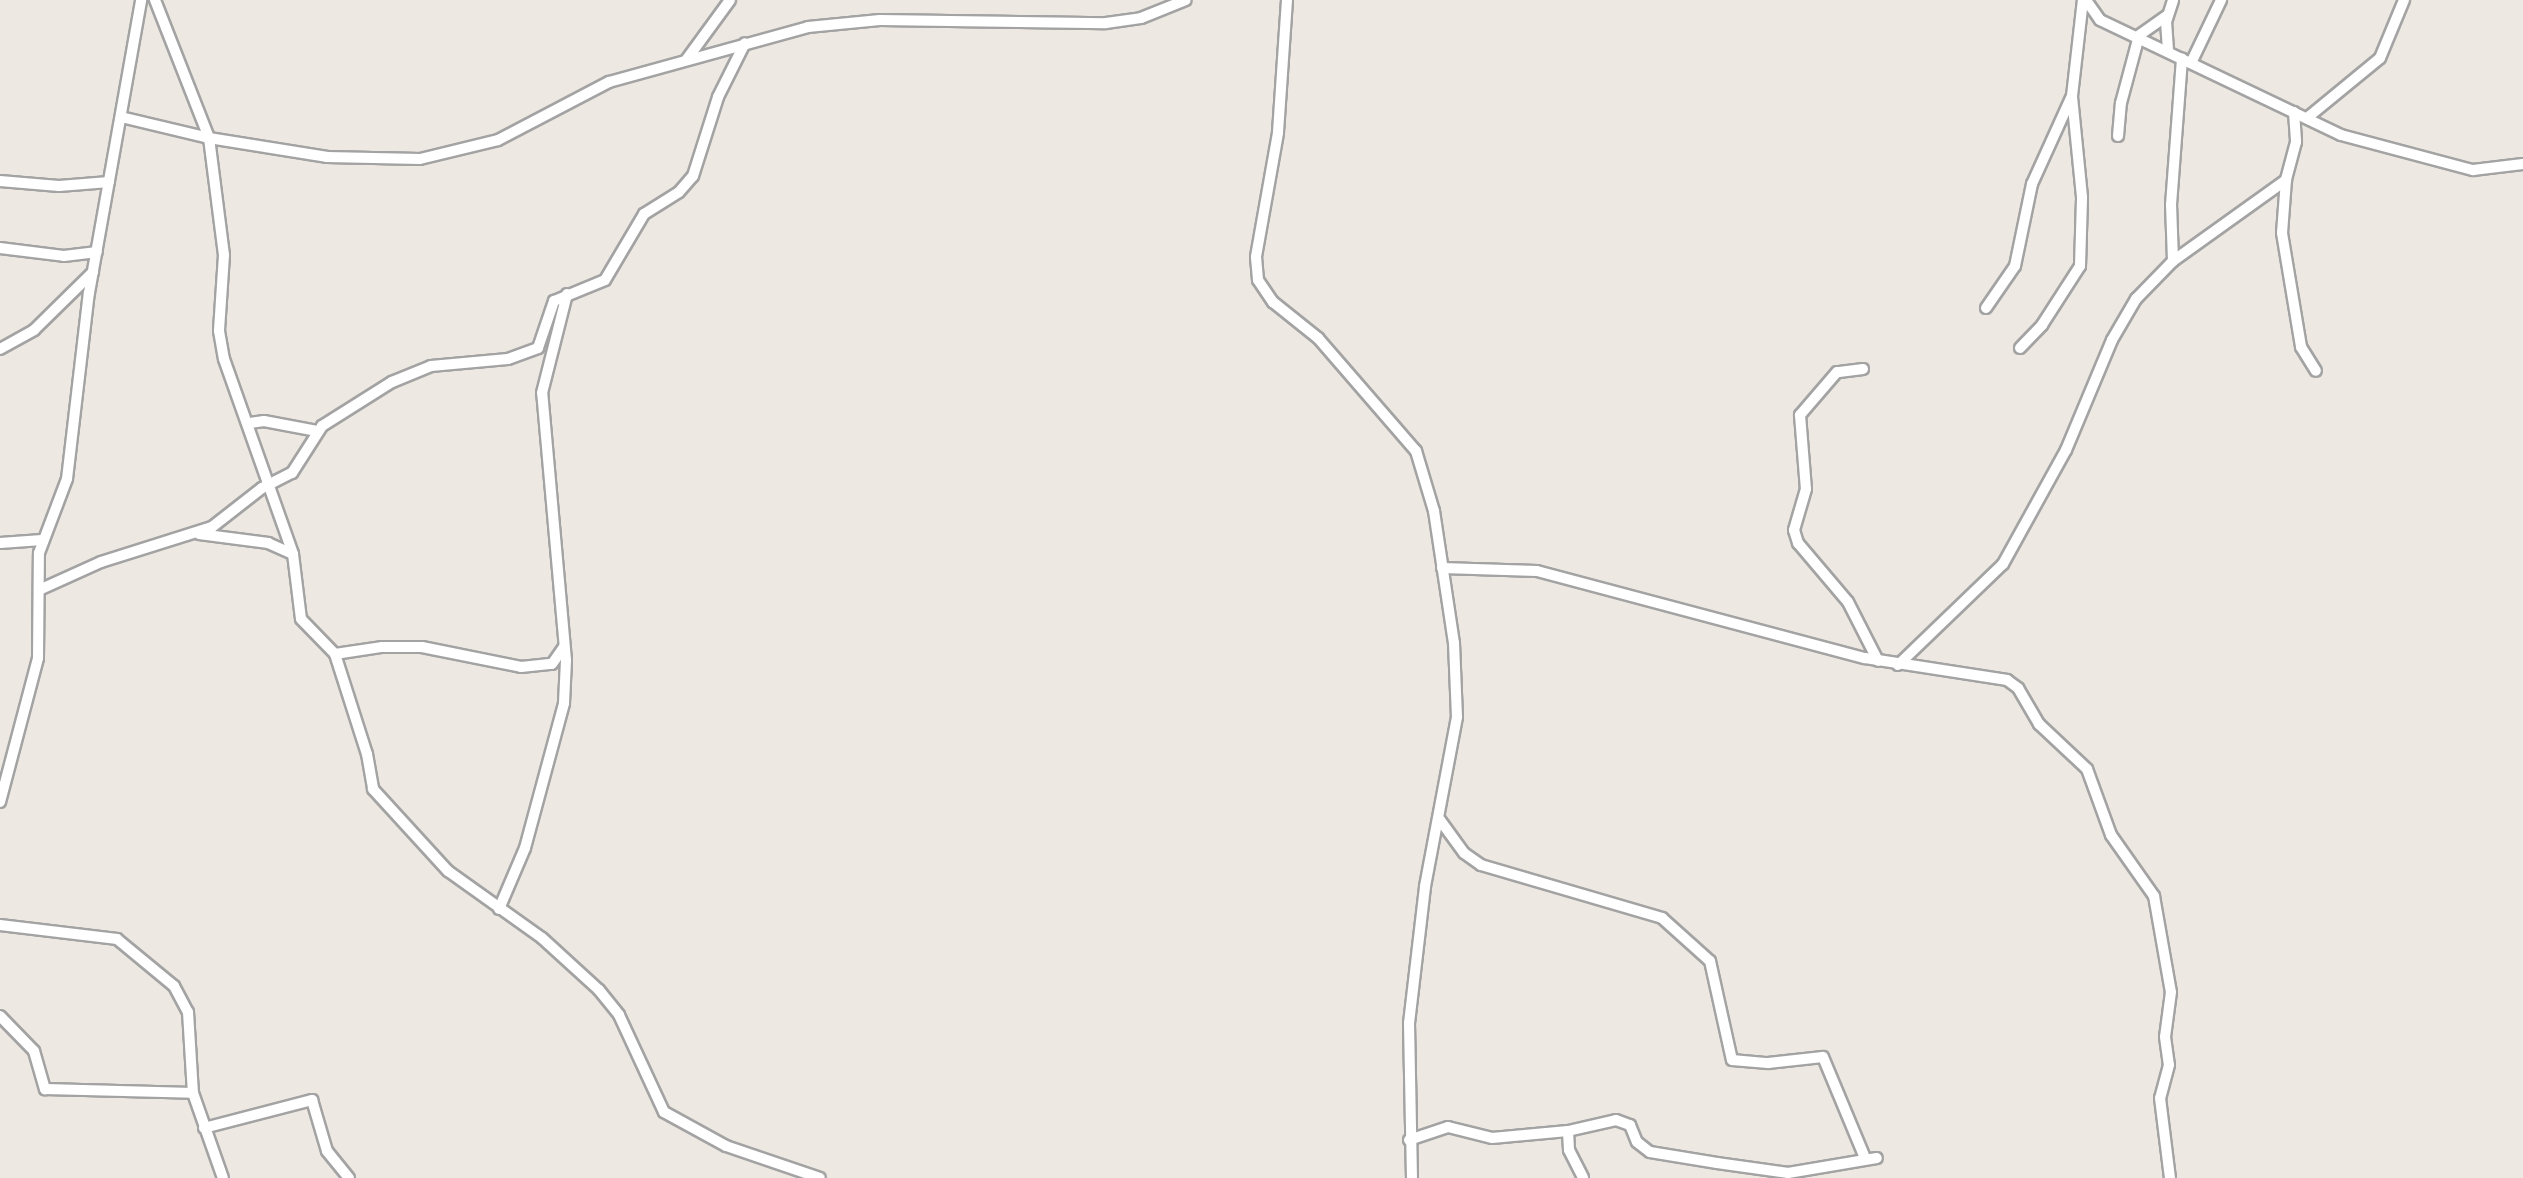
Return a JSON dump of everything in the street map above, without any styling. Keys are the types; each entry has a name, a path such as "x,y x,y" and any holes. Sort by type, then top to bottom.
{"street":[{"path":"0,802 10,774 38,658 42,540 67,479 93,272 141,0"},
{"path":"155,0 209,138 223,256 220,344 250,423 293,554 304,625 335,654 376,795 448,871 551,946 615,1008 664,1112 726,1146 820,1178"},
{"path":"687,60 730,0"},
{"path":"121,117 209,138 358,161 444,156 523,129 600,85 745,43 846,22 1106,23 1141,19 1186,0"},
{"path":"1287,0 1278,133 1256,257 1258,280 1273,302 1318,338 1416,451 1434,511 1454,643 1457,717 1440,820 1425,887 1411,994 1409,1140 1412,1178"},
{"path":"2084,0 2100,20 2168,50 2246,93 2359,142 2441,164 2493,171 2523,164"},
{"path":"2020,348 2042,325 2080,266 2082,197 2072,96 2084,0"},
{"path":"2168,50 2167,16 2173,0"},
{"path":"2173,261 2171,205 2187,60 2221,0"},
{"path":"2316,371 2301,347 2291,289 2282,224 2286,180 2296,142 2308,119 2380,58 2404,0"},
{"path":"2118,136 2121,103 2139,36 2167,16"},
{"path":"40,590 101,562 199,534 270,484 292,472 317,431 369,396 421,370 530,352 543,340 554,301 605,280 644,214 679,192 693,176 718,97 745,43"},
{"path":"1986,308 2015,267 2032,184 2072,96"},
{"path":"2294,112 2296,142"},
{"path":"1898,665 2003,564 2066,450 2128,310 2173,261 2286,180"},
{"path":"0,181 59,186 109,182"},
{"path":"0,248 64,256 97,252"},
{"path":"0,349 34,330 93,272"},
{"path":"499,909 525,848 560,728 564,647 542,393 567,294"},
{"path":"1863,369 1837,372 1800,415 1806,489 1794,530 1798,543 1848,602 1878,661"},
{"path":"250,423 264,421 317,431"},
{"path":"199,534 268,543 293,554"},
{"path":"0,543 42,540"},
{"path":"1442,568 1537,571 1878,661 2007,680 2018,688 2039,724 2087,769 2111,835 2152,891 2171,992 2165,1037 2169,1065 2160,1098 2170,1178"},
{"path":"335,654 382,647 422,647 522,667 552,664 564,647"},
{"path":"1409,1140 1455,1126 1492,1138 1568,1130 1616,1120 1630,1125 1637,1142 1650,1152 1788,1172 1871,1158 1823,1057 1768,1063 1732,1060 1710,961 1662,918 1577,897 1481,865 1464,853 1440,820"},
{"path":"0,925 117,939 167,980 188,1012 193,1093 223,1178"},
{"path":"0,1016 34,1051 45,1089 193,1093"},
{"path":"204,1128 312,1100 327,1151 349,1178"},
{"path":"1568,1130 1569,1150 1583,1178"}]}
